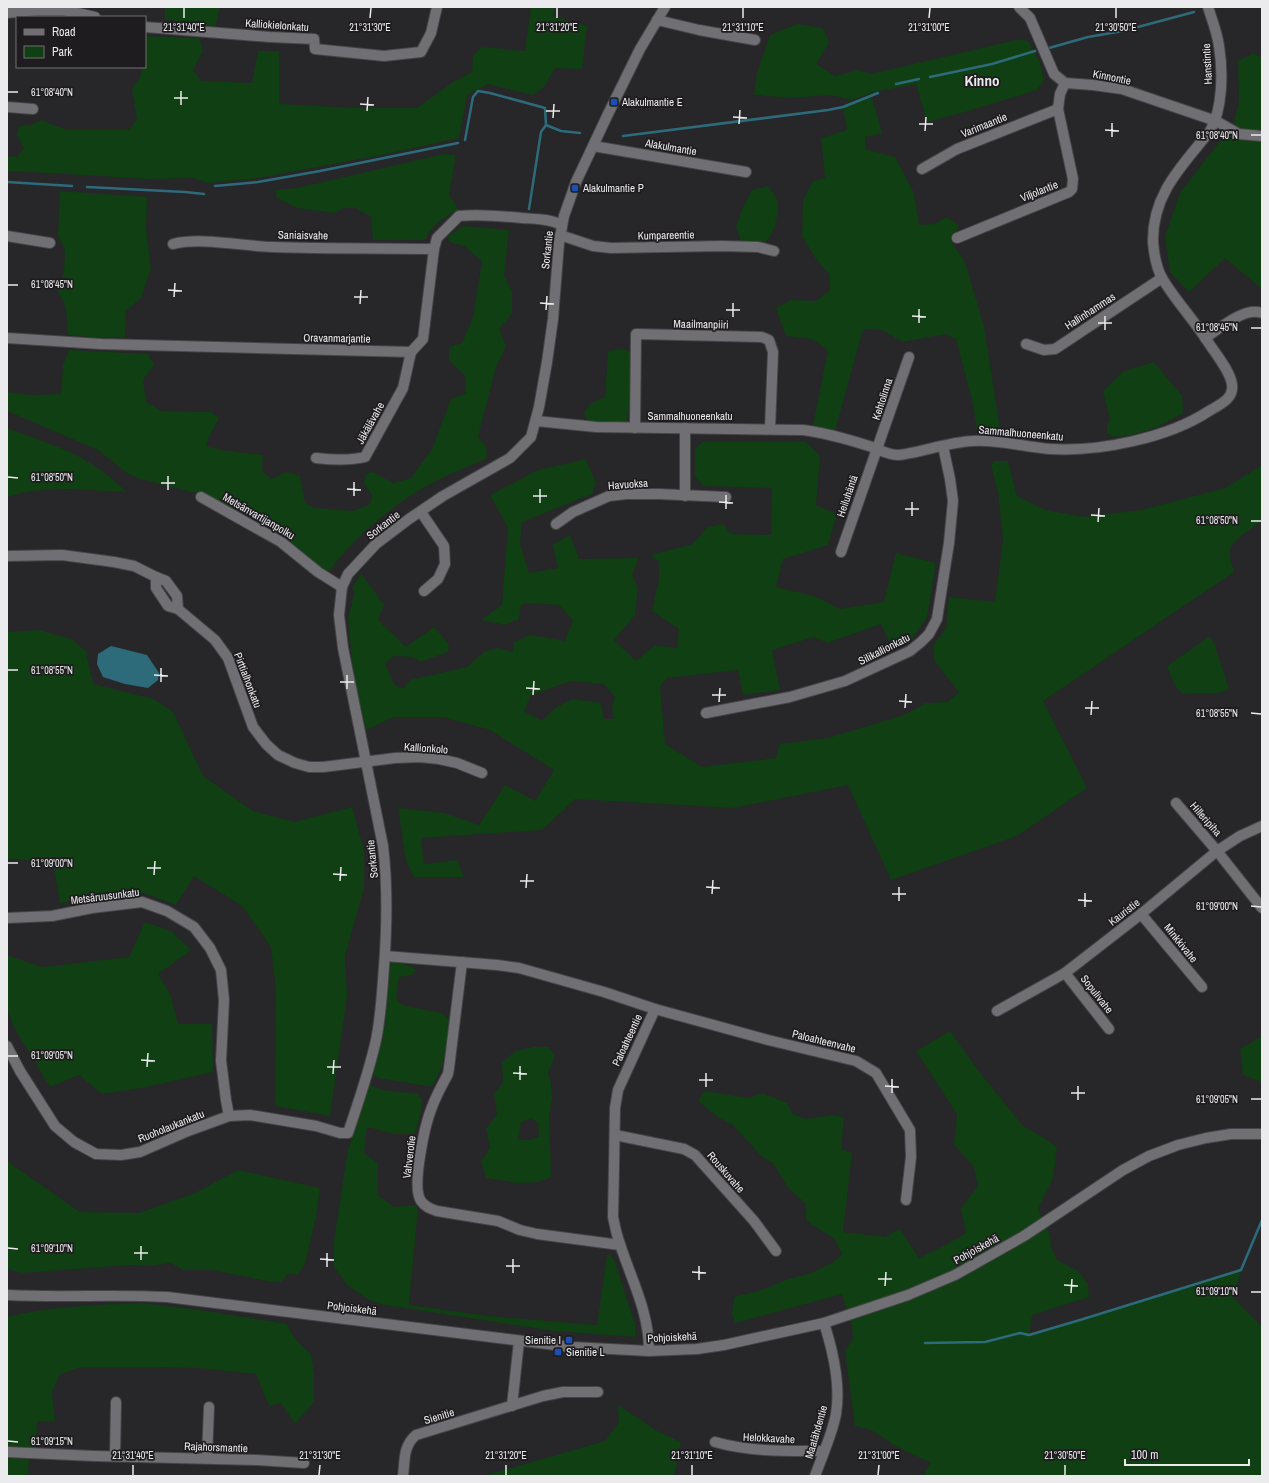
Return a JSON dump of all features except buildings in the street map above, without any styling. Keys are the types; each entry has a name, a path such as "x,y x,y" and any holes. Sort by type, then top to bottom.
{"street":[{"name":"Kalliokielonkatu","path":"146,27 314,39 315,49 384,56 421,52 431,33 438,7"},
{"name":"Sorkantie","path":"348,1133 365,1082 376,1041 382,996 387,924 386,873 383,846 378,815 349,683 340,628 339,602 342,587 348,574 376,544 443,496 510,458 531,437 536,421 548,362 561,230 564,216 576,182 593,146 636,58 665,7"},
{"path":"1020,7 1030,18 1054,74 1065,83"},
{"name":"Hanstintie","path":"1208,7 1216,31 1221,58 1219,101 1216,122"},
{"path":"7,13 36,10 64,10 91,16"},
{"path":"657,20 699,30 755,40"},
{"name":"Viljolantie","path":"957,238 1069,192 1072,189 1073,179 1058,109 1060,94 1065,83"},
{"name":"Kinnontie","path":"1065,83 1122,89 1216,122 1239,134 1262,136"},
{"path":"7,107 33,109"},
{"name":"Varimaantie","path":"922,169 957,149 1058,109"},
{"name":"Sammalhuoneenkatu","path":"536,421 596,427 770,429 823,432 897,455 960,442 982,440 1050,449 1091,448 1133,441 1182,425 1204,414 1228,399 1232,391 1232,384 1229,375 1205,338 1162,278 1156,262 1154,249 1154,222 1160,201 1167,186 1216,122"},
{"name":"Alakulmantie","path":"593,146 746,172"},
{"path":"411,352 423,339 434,249 437,238 459,216 483,214 554,221 561,230"},
{"name":"Kumpareentie","path":"561,230 593,246 611,248 722,246 758,247 774,251"},
{"path":"7,236 50,243"},
{"name":"Saniaisvahe","path":"172,244 195,241 272,247 434,249"},
{"name":"Hallinhammas","path":"1026,344 1044,350 1055,349 1162,278"},
{"path":"1205,338 1243,314 1253,311 1262,312"},
{"name":"Maailmanpiiri","path":"635,428 636,334 762,337 769,340 773,352 770,429"},
{"name":"Oravanmarjantie","path":"7,338 109,345 411,352"},
{"name":"Jäkälävahe","path":"316,458 351,460 365,457 403,388 411,352"},
{"name":"Kehtolinna","path":"878,449 909,357"},
{"path":"685,496 686,428"},
{"name":"Silikallionkatu","path":"706,713 790,697 845,681 910,651 929,634 937,619 949,543 953,501 943,446"},
{"name":"Heiluhäntä","path":"841,552 874,454 878,449"},
{"name":"Havuoksa","path":"556,524 572,512 609,496 626,494 726,497"},
{"name":"Metsänvartijanpolku","path":"201,497 281,542 318,572 342,587"},
{"path":"421,512 444,546 444,564 438,579 424,591"},
{"name":"Pirttialhonkatu","path":"7,556 62,555 114,562 134,566 156,577 156,588 168,606 178,608 215,640 228,658 253,727 266,744 278,755 308,767 336,766 366,761"},
{"name":"Kallionkolo","path":"366,761 420,757 439,759 457,763 482,774"},
{"name":"Hilleripiha","path":"1176,803 1217,851 1262,908"},
{"name":"Kauristie","path":"997,1011 1065,973 1142,914 1217,851 1240,836 1262,826"},
{"name":"Metsäruusunkatu","path":"7,918 52,916 92,908 142,902 167,911 194,928 210,948 221,970 224,1000 221,1061 229,1116"},
{"name":"Minkkivahe","path":"1142,914 1202,987"},
{"name":"Paloahteentie","path":"385,956 519,968 604,992 655,1009 618,1090 615,1108 613,1217 620,1245 644,1310 649,1333 649,1351"},
{"name":"Vahverotie","path":"462,962 448,1074 432,1106 424,1132 417,1182 418,1194 421,1202 427,1207 437,1211 498,1220 520,1230 537,1234 620,1245"},
{"name":"Sopulivahe","path":"1065,973 1109,1029"},
{"name":"Paloahteenvahe","path":"655,1009 768,1040 856,1061 876,1073 910,1130 911,1157 906,1200"},
{"name":"Ruoholaukankatu","path":"7,1046 20,1072 55,1126 74,1142 96,1154 121,1155 140,1152 188,1131 229,1116 250,1115 316,1126 340,1133 348,1133"},
{"name":"Pohjoiskehä","path":"7,1295 39,1297 129,1295 167,1297 572,1347 649,1351 724,1345 824,1323 908,1294 954,1275 1024,1236 1123,1170 1149,1156 1178,1144 1231,1134 1262,1134"},
{"name":"Rouskuvahe","path":"615,1135 684,1149 695,1155 754,1221 776,1251"},
{"name":"Pohjoiskehä","path":"7,1302 39,1297"},
{"name":"Maatähdentie","path":"815,1476 836,1414 837,1398 835,1362 824,1323"},
{"path":"512,1406 519,1341"},
{"name":"Sienitie","path":"403,1476 406,1447 409,1441 416,1435 563,1392 598,1392"},
{"path":"116,1402 116,1456"},
{"path":"207,1458 209,1407"},
{"name":"Helokkavahe","path":"715,1442 733,1448 823,1451"},
{"name":"Rajahorsmantie","path":"7,1452 207,1458 304,1464"}],"green space":[{"path":"165,7 220,7 215,27 165,19"},
{"path":"531,7 555,7 553,16 587,26 582,69 555,68 544,87 533,95 488,84 467,95 459,138 381,155 258,178 208,183 193,178 148,179 7,171 7,156 17,157 24,148 17,136 19,126 31,125 41,120 67,130 129,130 137,119 132,89 141,75 141,68 146,68 146,36 199,38 203,51 193,70 201,81 252,83 258,51 279,51 279,104 356,108 417,108 453,82 472,72 473,55 482,47 525,51"},
{"path":"797,24 823,28 829,43 816,64 835,76 858,70 871,74 1020,39 1028,41 1040,63 1044,80 1037,90 927,122 916,84 874,92 852,100 830,95 791,98 754,95 757,73 770,35"},
{"path":"1254,53 1262,58 1262,289 1225,258 1189,292 1170,272 1165,236 1180,193 1217,145 1232,130 1239,102 1238,61"},
{"path":"871,95 882,133 865,137 865,149 895,157 914,193 919,225 934,224 947,217 959,225 952,243 965,262 984,326 1001,436 979,434 977,430 973,404 956,339 945,334 903,342 882,330 863,329 835,431 813,425 828,350 812,339 786,336 776,308 791,300 816,301 830,290 830,275 816,259 802,236 803,200 813,181 825,178 821,138 847,130 843,107"},
{"path":"444,154 456,155 449,195 459,210 435,225 425,240 373,240 371,217 356,208 344,208 334,213 297,208 277,198 275,190 297,188"},
{"path":"768,186 776,197 778,203 774,229 765,242 753,244 741,242 736,227 742,209 752,190"},
{"path":"60,191 147,197 146,230 151,268 141,298 126,311 125,337 101,338 68,335 66,308 57,289 64,272 65,251 58,235"},
{"path":"463,226 509,230 504,276 512,291 512,314 499,329 506,346 496,367 478,437 486,446 487,458 431,484 397,505 359,537 347,549 328,573 277,533 250,515 200,494 137,478 127,473 98,450 7,411 7,392 31,395 61,394 63,365 69,350 148,354 154,365 143,380 146,402 162,411 211,412 219,418 206,446 221,450 263,455 262,471 271,479 287,472 300,476 305,503 314,508 353,511 370,504 372,495 364,484 366,474 373,472 393,483 411,478 432,449 451,399 466,393 465,376 449,361 449,347 462,343 473,317 482,261 464,246 449,242 448,236"},
{"path":"620,349 630,351 632,383 627,421 621,425 587,421 584,413 590,404 605,397 608,351"},
{"path":"1154,362 1182,396 1183,413 1158,427 1131,435 1113,437 1107,433 1107,425 1110,420 1103,391 1124,371"},
{"path":"7,428 80,457 105,473 127,492 67,489 30,491 7,497"},
{"path":"703,442 806,442 820,456 816,505 837,514 828,545 783,559 776,587 814,596 840,609 884,602 896,553 936,563 927,617 913,638 892,647 881,624 827,643 814,637 772,650 780,690 743,695 738,670 667,678 660,686 665,744 702,767 776,758 780,744 828,738 904,715 926,703 948,702 959,692 934,660 933,645 946,628 949,597 995,602 1003,540 998,492 991,465 994,461 1008,461 1017,496 1045,510 1085,517 1141,510 1225,488 1262,465 1262,521 1238,538 1231,547 1230,556 1234,572 1043,701 1087,788 1017,836 891,880 848,785 733,808 575,799 542,830 421,838 424,864 457,860 464,877 414,877 406,861 398,808 445,813 479,825 505,785 535,801 554,770 490,730 443,717 394,717 366,730 353,672 348,618 355,591 352,588 361,573 384,605 378,620 406,647 434,627 449,644 448,652 421,662 413,657 394,656 385,663 394,684 403,689 410,680 467,667 484,652 497,648 513,652 514,642 530,635 565,641 573,620 559,605 530,603 521,605 519,619 506,625 481,620 502,605 508,528 490,495 538,470 586,459 596,483 592,494 522,522 520,544 529,573 558,568 553,544 570,535 579,559 639,558 632,575 638,588 635,615 614,640 636,661 655,645 677,648 679,629 652,611 659,579 659,562 650,555 693,544 707,527 724,524 730,534 771,535 772,488 704,486 695,477 695,448","holes":["571,681 604,684 615,697 612,705 614,719 604,719 601,703 572,699 555,708 542,721 524,711 531,695"]},
{"path":"39,630 71,639 86,651 93,684 154,699 173,712 203,776 253,811 294,822 352,807 364,850 364,888 345,956 347,996 330,1116 275,1106 276,989 271,947 242,906 194,876 176,905 144,893 60,903 53,861 7,859 7,632"},
{"path":"1210,636 1214,643 1229,689 1218,693 1182,694 1174,684 1167,666"},
{"path":"145,922 171,931 191,950 158,974 171,996 178,1024 212,1024 213,1072 142,1088 102,1094 79,1075 50,1087 13,1026 7,1007 7,955 42,967 129,957"},
{"path":"393,962 411,966 416,970 412,975 399,977 396,998 402,1005 441,1013 449,1019 443,1062 437,1078 432,1086 378,1078 373,1074 385,1025 387,981 390,965"},
{"path":"950,1031 980,1073 1023,1126 1046,1139 1057,1148 1053,1178 1038,1209 1049,1233 1051,1247 1057,1260 1078,1271 1088,1284 1089,1297 1032,1315 1029,1335 1241,1270 1232,1296 1262,1327 1262,1476 923,1476 931,1463 897,1447 871,1430 855,1426 845,1351 853,1338 852,1326 842,1294 735,1323 732,1315 734,1297 762,1290 785,1280 811,1273 832,1263 842,1254 834,1238 807,1222 805,1203 789,1189 773,1163 762,1157 733,1125 719,1118 698,1101 705,1091 748,1098 763,1093 787,1103 793,1114 805,1119 834,1115 844,1117 841,1149 852,1153 843,1232 885,1237 900,1229 919,1258 966,1233 961,1208 978,1186 974,1167 954,1145 957,1114 916,1051"},
{"path":"1262,1036 1262,1082 1243,1075 1240,1049"},
{"path":"533,1047 549,1047 555,1056 548,1073 551,1083 552,1098 549,1115 551,1177 540,1182 518,1183 486,1178 481,1161 490,1148 486,1128 497,1115 494,1094 503,1082 502,1063 515,1051","holes":["531,1118 538,1123 539,1137 528,1140 518,1140 521,1122"]},
{"path":"370,1085 382,1090 418,1094 422,1099 421,1111 415,1134 394,1134 367,1127 364,1153 378,1163 378,1195 394,1207 415,1205 418,1208 409,1305 490,1316 597,1325 607,1255 611,1255 614,1259 635,1324 635,1337 554,1331 379,1304 368,1299 347,1285 334,1267 334,1240 348,1150"},
{"path":"7,1159 11,1164 80,1212 139,1213 195,1193 238,1170 320,1188 316,1217 305,1264 298,1274 288,1274 281,1282 272,1282 212,1270 183,1270 171,1263 147,1266 129,1265 22,1273 7,1269"},
{"path":"142,1303 200,1310 287,1324 297,1340 311,1354 314,1372 314,1402 295,1424 281,1403 269,1406 256,1374 197,1368 82,1367 60,1374 52,1392 55,1422 37,1421 36,1447 7,1447 7,1317 57,1308"},
{"path":"618,1405 659,1432 681,1442 674,1476 483,1476 605,1441 619,1422"},
{"path":"7,1456 29,1457 28,1476 7,1476"}],"water":[{"path":"111,646 147,655 159,673 158,680 148,688 125,684 103,677 97,664 98,654"}],"waterway":[{"path":"1049,48 1088,37 1123,31 1194,12"},
{"path":"930,77 992,64 1035,51"},
{"path":"896,84 919,79"},
{"path":"465,140 473,97 478,91 545,108 546,125 561,131 580,133"},
{"path":"623,136 828,110 843,107 878,93"},
{"path":"529,209 541,132 546,125"},
{"path":"215,186 258,182 458,143"},
{"path":"7,182 72,186"},
{"path":"87,187 204,194"},
{"path":"925,1343 985,1342 1020,1333 1029,1335 1241,1270 1262,1220"}],"place":[{"name":"Alakulmantie E","path":"614,102"},
{"name":"Alakulmantie P","path":"575,188"},
{"name":"Sienitie I","path":"569,1340"},
{"name":"Sienitie L","path":"558,1352"}],"district":[{"name":"Kinno","path":"982,81"}]}
